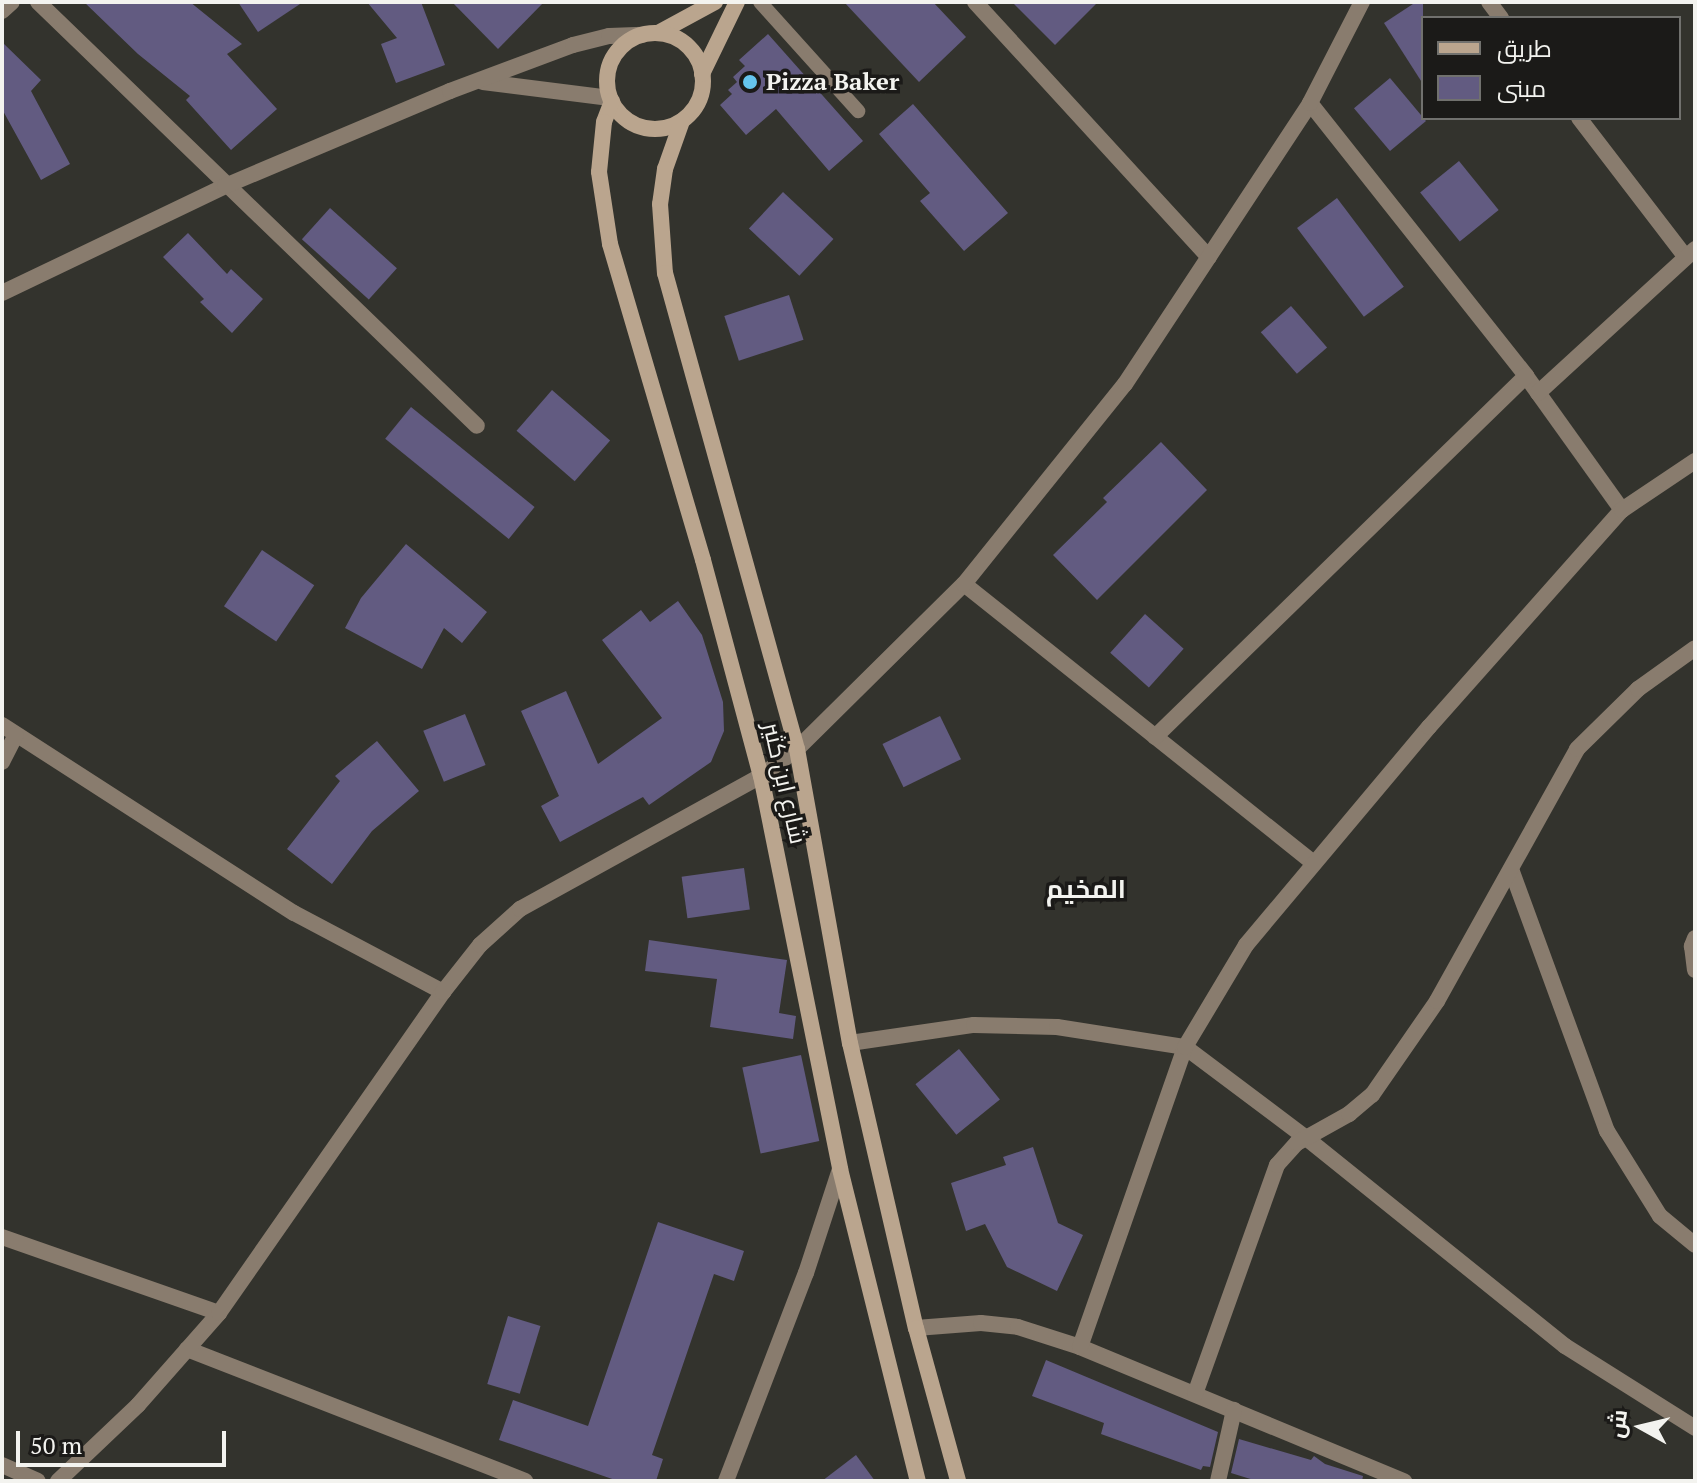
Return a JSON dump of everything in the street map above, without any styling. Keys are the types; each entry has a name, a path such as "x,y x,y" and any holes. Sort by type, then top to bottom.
{"street":[{"path":"2,11 12,2"},
{"path":"38,2 225,186 477,426"},
{"path":"2,293 225,186 477,81 573,45 609,36 651,34 687,46 697,58 702,74 702,92 695,108 682,121 666,128 648,129 631,123 611,99 609,66 629,41 651,34 715,2"},
{"path":"702,74 737,2"},
{"path":"975,2 1209,257"},
{"path":"58,1481 138,1405 219,1313 443,992 480,945 520,909 761,776 797,749 964,584 1125,384 1310,103 1362,2"},
{"path":"477,81 611,99"},
{"name":"شارع ابن كثير","path":"611,99 600,146 599,172 610,244 703,560 761,776 840,1169 918,1481"},
{"path":"1310,103 1526,376 1622,510"},
{"path":"1538,393 1690,253 1581,120"},
{"name":"شارع ابن كثير","path":"682,121 665,169 660,204 665,273 797,749 850,1043 916,1328 958,1481"},
{"path":"1155,737 1526,376"},
{"path":"1080,1347 1185,1047 1246,945 1313,863 1622,510 1695,461"},
{"path":"964,584 1313,863"},
{"path":"1195,1394 1263,1196 1286,1152 1305,1137 1349,1114 1372,1095 1437,1001 1577,749 1638,689 1695,648"},
{"path":"2,762 9,730 294,913 443,992"},
{"path":"1511,869 1607,1131 1660,1216 1695,1245"},
{"path":"1695,938 1692,946 1695,970"},
{"path":"850,1043 974,1025 1057,1027 1185,1047 1305,1137 1565,1346 1695,1428"},
{"path":"726,1481 806,1273 840,1169"},
{"path":"2,1237 219,1313"},
{"path":"916,1328 1000,1324 1080,1347 1404,1481"},
{"path":"187,1349 525,1481"},
{"path":"1218,1481 1234,1410"},
{"path":"2,1465 38,1481"}],"lane":[{"path":"760,2 858,111"}],"building":[{"path":"84,2 190,2 242,44 227,54 277,109 231,150 186,100 190,96 138,54"},
{"path":"238,2 303,2 258,32"},
{"path":"367,2 421,2 445,65 396,83 381,44 397,38"},
{"path":"452,2 544,2 498,49"},
{"path":"844,2 933,2 966,37 919,82"},
{"path":"1012,2 1098,2 1055,45"},
{"path":"1416,2 1423,2 1421,81 1384,23"},
{"path":"768,34 863,141 829,171 776,109 746,135 720,105 732,94 728,90 737,82 733,77 745,66 739,60"},
{"path":"2,42 41,80 31,91 70,164 41,180 2,109"},
{"path":"1390,78 1421,115 1421,120 1426,121 1390,151 1354,108"},
{"path":"913,104 1008,213 964,251 920,201 930,193 879,134"},
{"path":"1459,161 1499,210 1460,241 1420,192"},
{"path":"783,192 833,239 799,276 749,229"},
{"path":"1337,198 1404,287 1364,317 1297,228"},
{"path":"330,208 397,268 369,299 302,239"},
{"path":"188,233 227,274 231,269 263,299 232,333 200,302 204,299 163,257"},
{"path":"789,295 804,340 739,361 724,316"},
{"path":"1291,306 1327,348 1297,374 1261,332"},
{"path":"552,390 610,441 575,481 517,431"},
{"path":"411,407 535,507 509,539 385,439"},
{"path":"1161,442 1207,490 1097,600 1053,555 1107,502 1103,498"},
{"path":"406,544 487,612 462,643 444,628 422,669 345,628 361,598"},
{"path":"262,550 314,585 276,642 224,606"},
{"path":"678,601 702,635 723,702 724,731 711,762 649,805 643,797 560,842 541,806 559,796 521,711 566,691 598,764 662,718 602,640 641,610 650,622"},
{"path":"1145,614 1184,649 1149,687 1110,653"},
{"path":"465,714 486,765 444,782 423,731"},
{"path":"940,716 961,759 904,787 882,744"},
{"path":"377,741 419,791 372,831 332,884 287,849 340,781 335,776"},
{"path":"744,868 750,910 687,918 682,877"},
{"path":"649,940 787,960 779,1013 796,1016 793,1039 710,1027 717,979 645,971"},
{"path":"959,1049 1000,1100 956,1135 915,1084"},
{"path":"801,1055 819,1141 761,1154 742,1067"},
{"path":"1033,1147 1058,1223 1083,1235 1057,1291 1007,1267 985,1224 966,1231 951,1183 1006,1165 1003,1157"},
{"path":"658,1222 744,1251 734,1281 714,1274 652,1455 663,1459 656,1481 618,1481 499,1440 513,1400 588,1426"},
{"path":"508,1316 541,1326 520,1394 487,1384"},
{"path":"1046,1360 1218,1432 1210,1467 1203,1466 1201,1470 1101,1434 1104,1423 1032,1396"},
{"path":"1239,1439 1311,1460 1314,1456 1325,1464 1363,1476 1362,1481 1257,1481 1231,1473"},
{"path":"856,1455 875,1481 822,1481"}],"place":[{"name":"Pizza Baker","path":"750,82"}],"district":[{"name":"المخيم","path":"1086,889"}]}
